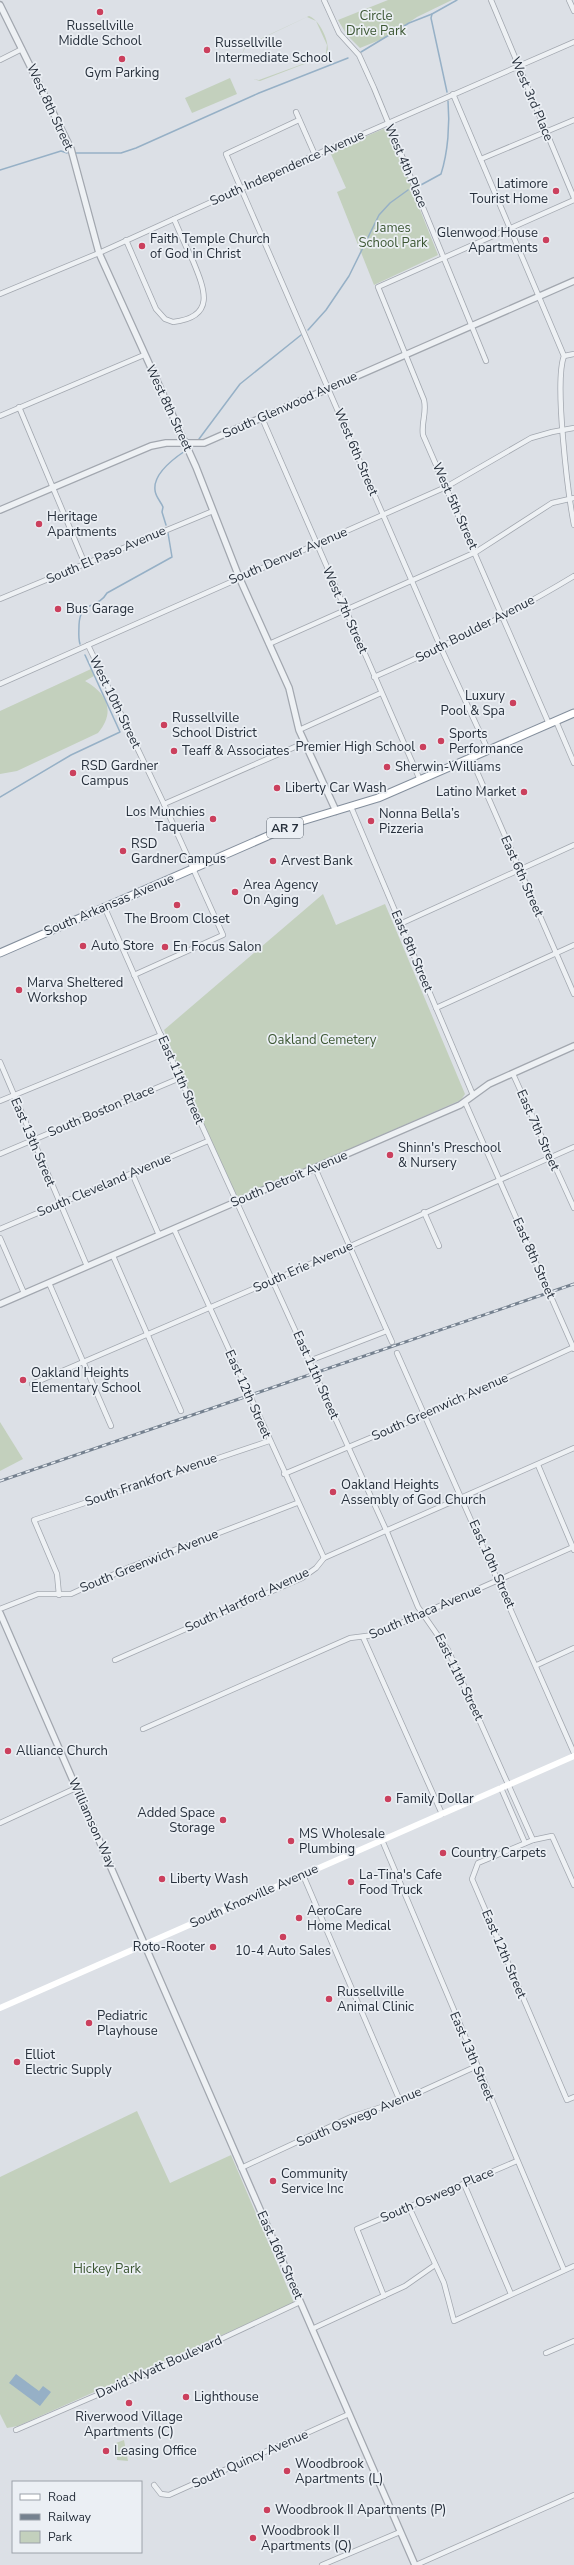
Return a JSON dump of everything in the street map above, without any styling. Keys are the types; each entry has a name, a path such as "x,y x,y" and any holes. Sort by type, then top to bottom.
{"highway":[{"name":"South Arkansas Avenue","path":"0,952 302,822 351,807 420,780 574,713"}],"main road":[{"name":"South Knoxville Avenue","path":"0,2008 509,1785 574,1754"}],"street":[{"name":"West 4th Place","path":"324,0 339,33 359,55 486,361"},
{"name":"West 3rd Place","path":"491,0 574,199"},
{"path":"569,0 574,11"},
{"name":"West 8th Street","path":"0,5 70,149 99,253 196,467 238,577 289,688 299,730 304,743 336,811"},
{"name":"South Independence Avenue","path":"0,294 99,253 315,155 574,42"},
{"path":"0,60 22,49"},
{"path":"453,94 564,356 561,363 561,392 574,525"},
{"path":"296,112 315,155"},
{"name":"West 6th Street","path":"299,120 226,154 441,648 488,750"},
{"path":"480,159 574,120"},
{"path":"444,258 574,199"},
{"path":"126,240 161,315 173,322 190,318 203,307 205,293 174,219"},
{"name":"West 5th Street","path":"444,258 378,287 427,410 422,427 423,435 503,615 553,722 574,762"},
{"name":"South Glenwood Avenue","path":"0,510 53,489 151,446 166,443 185,444 204,442 262,418 471,324 574,281"},
{"path":"564,356 574,354"},
{"path":"0,416 144,355"},
{"path":"19,407 85,564"},
{"name":"West 7th Street","path":"262,418 420,780"},
{"name":"South Denver Avenue","path":"0,684 238,577 383,516 446,487 531,438 574,428"},
{"path":"269,644 413,582 476,552 552,502 571,498"},
{"name":"South El Paso Avenue","path":"0,599 213,511"},
{"name":"South Boulder Avenue","path":"374,677 441,648 574,576"},
{"name":"West 10th Street","path":"88,645 193,868"},
{"path":"299,730 381,693"},
{"path":"164,804 304,743"},
{"name":"East 6th Street","path":"471,758 574,994"},
{"name":"East 8th Street","path":"351,807 472,1095"},
{"path":"400,924 574,845"},
{"path":"134,975 223,935 193,868"},
{"name":"East 11th Street","path":"104,906 208,1141 274,1280 309,1361 387,1532 422,1614 439,1634 448,1650 533,1840"},
{"path":"436,1008 574,945"},
{"path":"0,1101 161,1035"},
{"name":"South Detroit Avenue","path":"0,1304 465,1102 472,1095 489,1084 574,1046"},
{"name":"East 13th Street","path":"0,1062 13,1096 87,1266"},
{"name":"East 7th Street","path":"513,1074 574,1208"},
{"name":"South Boston Place","path":"0,1154 180,1078"},
{"name":"East 8th Street","path":"465,1102 574,1347"},
{"name":"South Cleveland Avenue","path":"0,1229 60,1205 208,1141"},
{"name":"South Erie Avenue","path":"32,1384 274,1280 574,1146"},
{"path":"315,1168 392,1342"},
{"path":"132,1173 159,1235"},
{"path":"424,1212 439,1246"},
{"name":"East 12th Street","path":"174,1229 297,1503 324,1558"},
{"path":"0,1238 24,1294"},
{"path":"113,1256 181,1411"},
{"path":"49,1283 111,1426"},
{"path":"309,1361 387,1331"},
{"name":"South Greenwich Avenue","path":"284,1474 425,1415 574,1347"},
{"name":"East 10th Street","path":"397,1353 537,1665 574,1754"},
{"name":"South Frankfort Avenue","path":"60,1596 57,1574 34,1520 269,1441"},
{"name":"South Hartford Avenue","path":"114,1660 302,1578 316,1568 324,1558 463,1499 574,1448"},
{"path":"538,1465 574,1549"},
{"name":"South Greenwich Avenue","path":"0,1609 38,1594 60,1596 71,1594 130,1567 297,1503"},
{"name":"South Ithaca Avenue","path":"143,1728 350,1638 374,1635 574,1549"},
{"name":"Williamson Way","path":"0,1613 146,1944"},
{"path":"363,1637 442,1814"},
{"path":"537,1665 574,1648"},
{"path":"0,1823 76,1788"},
{"path":"501,1788 525,1843"},
{"path":"533,1840 552,1836 574,1885"},
{"name":"East 13th Street","path":"382,1840 564,2270"},
{"name":"East 12th Street","path":"533,1840 478,1863 472,1879 567,2100 574,2097"},
{"path":"302,1875 400,2100"},
{"name":"East 16th Street","path":"146,1944 241,2168 400,2532 416,2565"},
{"name":"South Oswego Avenue","path":"241,2168 352,2117 400,2100 477,2066"},
{"name":"South Oswego Place","path":"384,2296 357,2229 517,2161"},
{"path":"464,2184 511,2294"},
{"path":"409,2207 444,2283 454,2321 574,2266"},
{"path":"312,2329 384,2296 435,2265"},
{"name":"David Wyatt Boulevard","path":"16,2430 146,2374 300,2302"},
{"path":"546,2353 574,2341"},
{"name":"South Quincy Avenue","path":"154,2485 161,2494 169,2496 349,2414"},
{"path":"416,2565 574,2495"},
{"path":"322,2565 400,2532"}],"green space":[{"name":"Circle Drive Park","path":"388,0 452,0 417,17 387,37 360,48 347,35 338,20"},
{"path":"309,16 316,21 307,17 246,46 242,54 245,46"},
{"path":"316,21 326,38 328,49 327,53 320,58 260,81 253,79 259,80 319,58 326,53 327,45"},
{"path":"230,78 237,94 192,113 185,98"},
{"name":"James School Park","path":"383,129 388,129 438,255 374,285 337,192 346,188 330,152"},
{"path":"91,669 94,676 85,681 99,691 104,697 108,710 104,725 98,733 17,771 0,774 0,711"},
{"name":"Oakland Cemetery","path":"323,894 336,925 385,904 465,1094 461,1100 238,1198 203,1129 164,1030"},
{"path":"0,1422 23,1459 0,1471"},
{"name":"Hickey Park","path":"137,2111 170,2183 231,2155 294,2303 18,2426 7,2428 0,2414 0,2177"},
{"path":"124,2440 128,2461 117,2460 116,2443"}],"water":[{"path":"16,2374 39,2391 43,2386 51,2392 40,2406 9,2383"}],"waterway":[{"path":"447,92 431,18 432,14 457,0"},
{"path":"361,52 409,23 432,14"},
{"path":"76,153 121,153 136,148 259,93 348,58"},
{"path":"419,186 441,174 448,138 448,101"},
{"path":"0,170 61,151 67,153"},
{"path":"308,330 326,310 349,276 379,215 390,203 408,190"},
{"path":"199,439 240,384 301,335"},
{"path":"166,525 162,512 163,507 155,492 155,484 160,473 175,458 185,451"},
{"path":"80,644 79,625 82,612 86,608 99,602 107,593 172,557 168,533"},
{"path":"0,797 71,755 120,732 85,655"}],"railway":[{"path":"0,1481 574,1284"}],"place":[{"name":"Russellville Middle School","path":"100,12"},
{"name":"Russellville Intermediate School","path":"207,50"},
{"name":"Gym Parking","path":"122,59"},
{"name":"Latimore Tourist Home","path":"556,191"},
{"name":"Glenwood House Apartments","path":"546,240"},
{"name":"Faith Temple Church of God in Christ","path":"142,246"},
{"name":"Heritage Apartments","path":"39,524"},
{"name":"Bus Garage","path":"58,609"},
{"name":"Luxury Pool & Spa","path":"513,703"},
{"name":"Russellville School District","path":"164,725"},
{"name":"Sports Performance","path":"441,741"},
{"name":"Premier High School","path":"423,747"},
{"name":"Teaff & Associates","path":"174,751"},
{"name":"Sherwin-Williams","path":"387,767"},
{"name":"RSD Gardner Campus","path":"73,773"},
{"name":"Liberty Car Wash","path":"277,788"},
{"name":"Latino Market","path":"524,792"},
{"name":"Los Munchies Taqueria","path":"213,819"},
{"name":"Nonna Bella’s Pizzeria","path":"371,821"},
{"name":"RSD GardnerCampus","path":"123,851"},
{"name":"Arvest Bank","path":"273,861"},
{"name":"Area Agency On Aging","path":"235,892"},
{"name":"The Broom Closet","path":"177,905"},
{"name":"Auto Store","path":"83,946"},
{"name":"En Focus Salon","path":"165,947"},
{"name":"Marva Sheltered Workshop","path":"19,990"},
{"name":"Shinn's Preschool & Nursery","path":"390,1155"},
{"name":"Oakland Heights Elementary School","path":"23,1380"},
{"name":"Oakland Heights Assembly of God Church","path":"333,1492"},
{"name":"Alliance Church","path":"8,1751"},
{"name":"Family Dollar","path":"388,1799"},
{"name":"Added Space Storage","path":"223,1820"},
{"name":"MS Wholesale Plumbing","path":"291,1841"},
{"name":"Country Carpets","path":"443,1853"},
{"name":"Liberty Wash","path":"162,1879"},
{"name":"La-Tina's Cafe Food Truck","path":"351,1882"},
{"name":"AeroCare Home Medical","path":"299,1918"},
{"name":"10-4 Auto Sales","path":"283,1937"},
{"name":"Roto-Rooter","path":"213,1947"},
{"name":"Russellville Animal Clinic","path":"329,1999"},
{"name":"Pediatric Playhouse","path":"89,2023"},
{"name":"Elliot Electric Supply","path":"17,2062"},
{"name":"Community Service Inc","path":"273,2181"},
{"name":"Lighthouse","path":"186,2397"},
{"name":"Riverwood Village Apartments (C)","path":"129,2403"},
{"name":"Leasing Office","path":"106,2451"},
{"name":"Woodbrook Apartments (L)","path":"287,2471"},
{"name":"Woodbrook II Apartments (P)","path":"267,2510"},
{"name":"Woodbrook II Apartments (Q)","path":"253,2538"}]}
